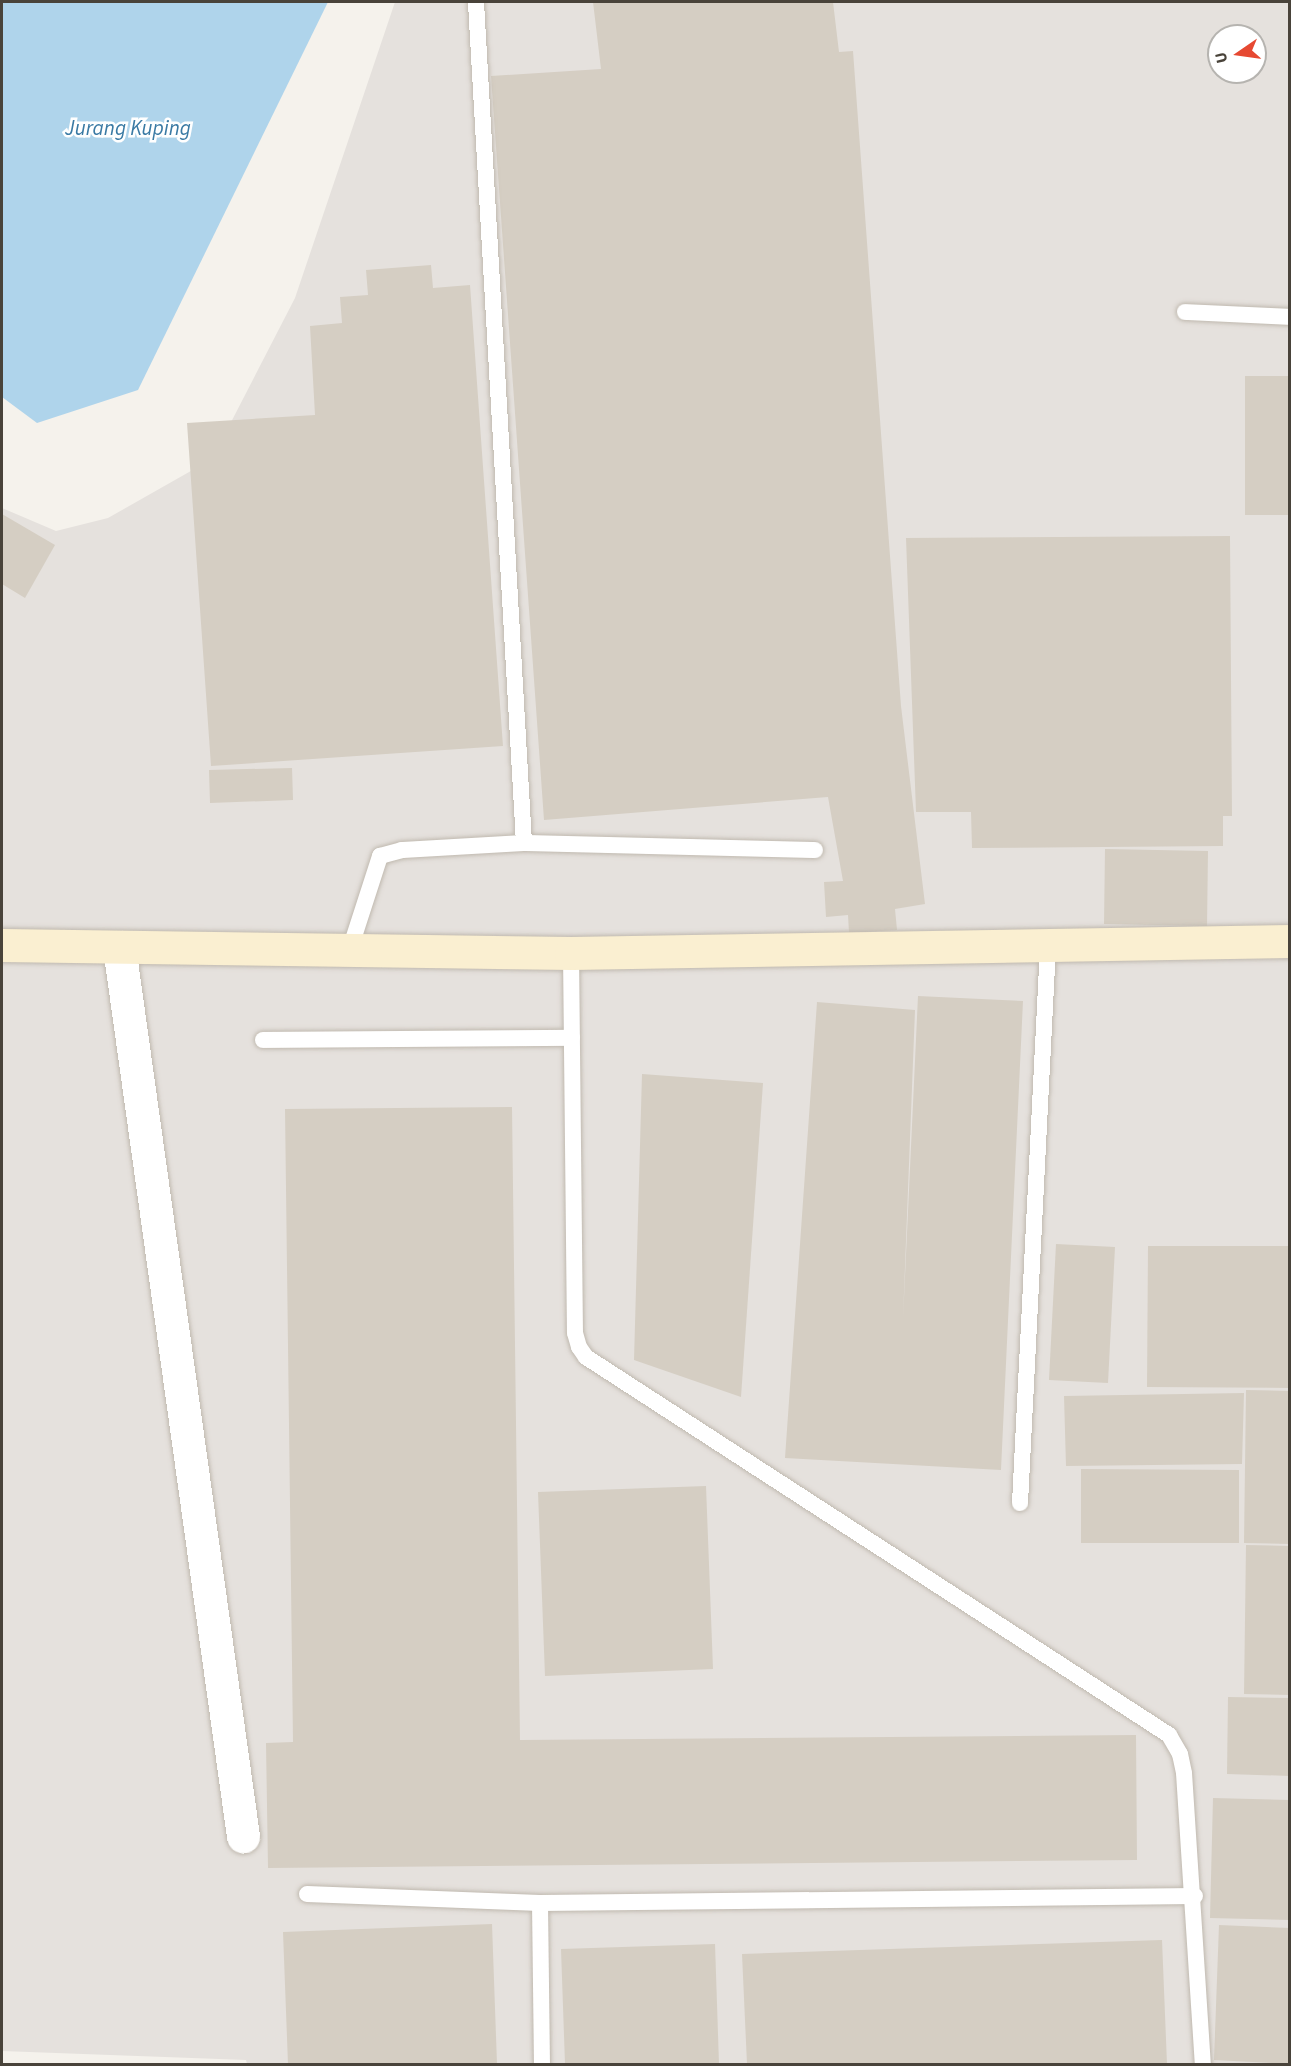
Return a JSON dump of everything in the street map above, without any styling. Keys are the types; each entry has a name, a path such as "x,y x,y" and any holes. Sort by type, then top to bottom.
{"street":[{"path":"2,945 572,953 1048,947 1290,941"},
{"path":"119,947 243,1836"}],"lane":[{"path":"476,2 525,843"},
{"path":"1185,312 1290,317"},
{"path":"350,949 380,856 402,850 525,843 815,850"},
{"path":"1020,1503 1048,947"},
{"path":"572,953 575,1333 586,1357 1169,1735 1180,1754 1184,1773 1194,1896 1203,2064"},
{"path":"264,1040 572,1038"},
{"path":"307,1894 540,1903 1194,1896"},
{"path":"540,1903 542,2064"}],"shaded area":[{"path":"395,2 1289,2 1289,2064 247,2064 246,2060 2,2051 2,508 56,531 108,518 212,459 295,298"}],"water":[{"name":"Jurang Kuping","path":"2,2 328,2 138,390 37,423 2,397"}],"building":[{"path":"593,2 833,2 839,52 853,51 901,706 925,904 895,909 897,930 849,933 848,915 826,917 824,882 843,881 828,797 544,820 491,76 601,69"},
{"path":"431,265 433,288 470,285 503,746 211,766 187,423 315,415 310,326 342,323 340,297 368,295 366,270"},
{"path":"1245,376 1290,376 1290,515 1245,515"},
{"path":"2,514 55,545 25,598 2,584"},
{"path":"1230,536 1232,816 1223,816 1223,846 972,848 971,812 916,812 906,538"},
{"path":"292,768 293,800 210,803 209,770"},
{"path":"1105,849 1208,851 1207,926 1104,924"},
{"path":"918,996 1023,1001 1001,1470 785,1458 817,1002 915,1010 903,1319"},
{"path":"642,1074 763,1083 741,1397 634,1360"},
{"path":"512,1107 520,1740 1136,1735 1137,1860 268,1868 266,1743 293,1742 285,1109"},
{"path":"1056,1244 1115,1247 1108,1383 1049,1380"},
{"path":"1148,1246 1290,1246 1290,1388 1147,1387"},
{"path":"1246,1390 1290,1391 1290,1544 1244,1543"},
{"path":"1244,1393 1242,1464 1066,1466 1064,1396"},
{"path":"1081,1469 1239,1470 1239,1543 1081,1543"},
{"path":"706,1486 713,1669 545,1676 538,1492"},
{"path":"1246,1545 1290,1546 1290,1695 1244,1694"},
{"path":"1228,1697 1290,1698 1290,1776 1227,1774"},
{"path":"1213,1798 1290,1800 1290,1920 1210,1918"},
{"path":"492,1924 497,2064 288,2064 283,1932"},
{"path":"1219,1925 1290,1928 1290,2064 1214,2060"},
{"path":"1162,1940 1167,2064 747,2064 742,1954"},
{"path":"715,1944 719,2064 565,2064 561,1949"}]}
